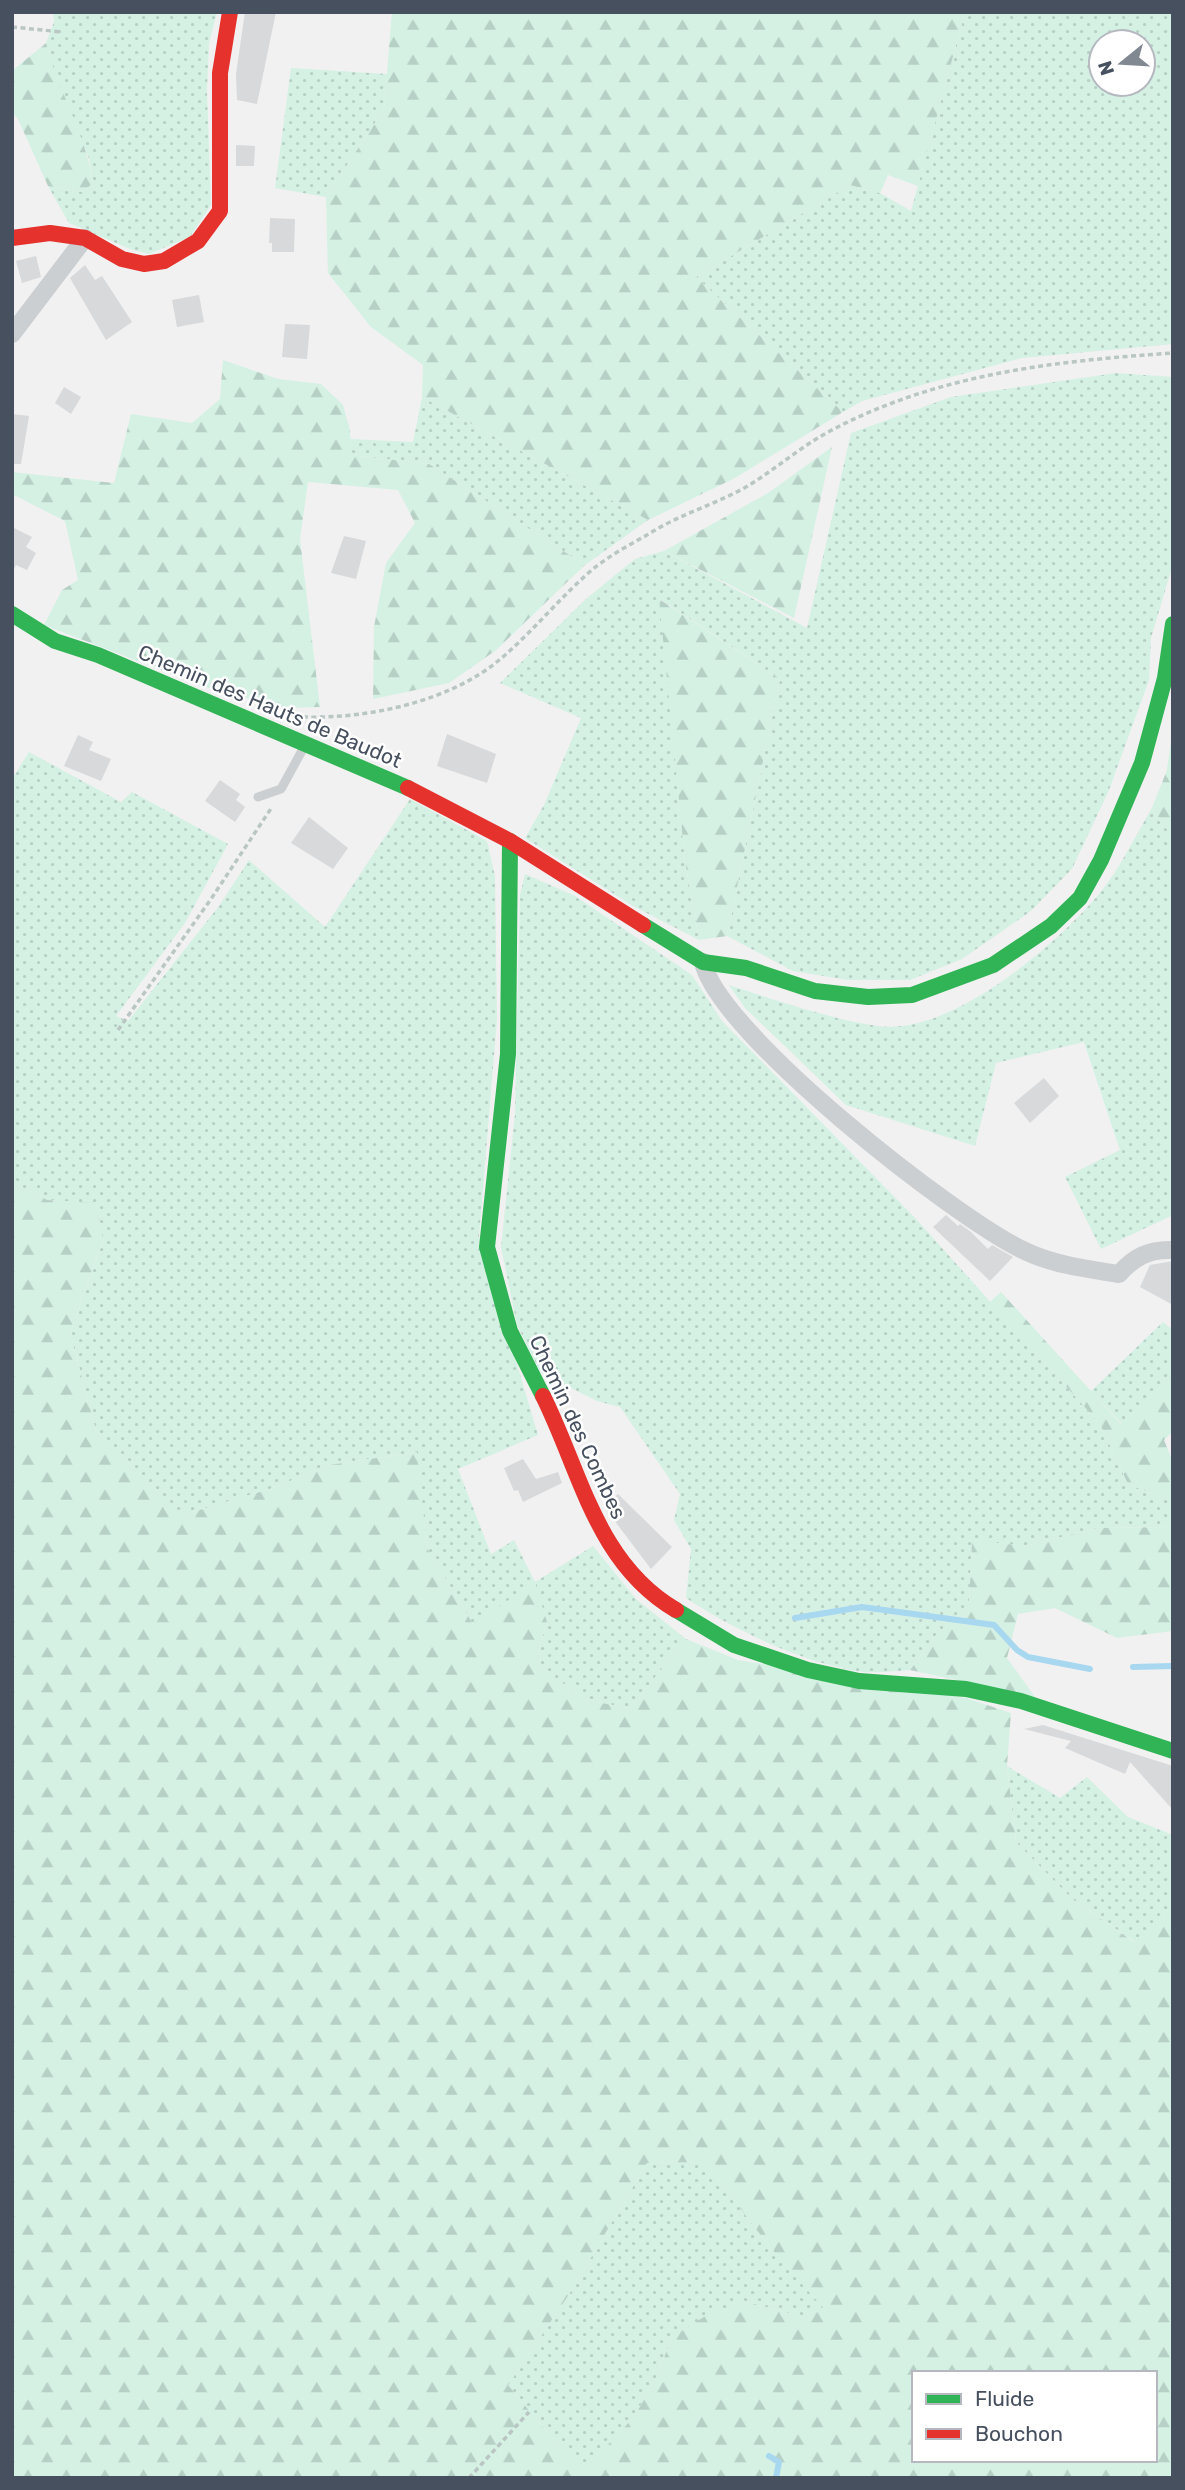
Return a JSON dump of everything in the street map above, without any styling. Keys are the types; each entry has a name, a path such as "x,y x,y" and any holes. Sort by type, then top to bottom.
{"street":[{"path":"12,238 50,233 85,238 122,259 144,264 164,261 184,252 211,227 220,211 220,73 230,12"},
{"path":"12,334 85,238"},
{"name":"Chemin des Hauts de Baudot","path":"12,614 34,631 55,641 109,660 418,792 510,841 704,962"},
{"path":"1173,624 1166,678 1142,762 1101,860 1080,898 1051,926 993,965 912,995 868,997 815,991 747,968 704,962 707,979 725,1002 763,1044 862,1139 905,1172 1024,1251 1063,1265 1118,1274 1133,1258 1159,1250 1173,1250"},
{"name":"Chemin des Combes","path":"510,841 508,1054 487,1247 510,1331 548,1405 594,1520 627,1567 663,1602 734,1645 764,1656 808,1670 859,1681 966,1689 1021,1701 1173,1751"}],"lane":[{"path":"258,797 281,789 306,744"}],"path":[{"path":"12,27 62,32"},
{"path":"297,716 333,718 380,710 451,689 496,662 594,568 650,532 752,483 802,447 871,410 916,393 1025,366 1173,353"},
{"path":"118,1030 211,899 281,789"},
{"path":"469,2478 529,2412"}],"green space":[{"path":"53,12 217,12 209,43 207,91 211,205 190,237 149,254 130,249 69,223 48,186 82,192 93,183 89,159 55,76 46,43 54,22"},
{"path":"392,12 965,12 918,186 888,175 880,193 850,185 696,277 843,412 735,478 648,520 422,397 423,365 371,327 328,273 326,197 384,109"},
{"path":"965,12 1173,12 1173,344 1022,358 862,401 843,412 696,277 850,185 880,193 911,211"},
{"path":"46,43 89,165 93,183 82,192 48,186 18,119 12,112 12,71"},
{"path":"291,68 387,74 384,109 326,197 275,188"},
{"path":"223,360 278,379 321,384 343,405 350,430 351,455 429,464 585,565 495,651 449,683 373,699 374,627 386,563 415,523 398,490 308,482 300,539 320,707 283,708 208,688 44,625 62,590 78,580 65,521 12,494 12,472 114,483 131,414 192,423 220,399"},
{"path":"1116,373 1173,377 1173,564 1151,638 1149,680 1109,790 1072,869 1031,911 962,959 910,980 848,980 793,971 727,936 780,679 660,599 685,861 699,940 633,906 525,838 544,805 581,718 500,683 587,598 635,559 664,551 807,628 851,433 951,397"},
{"path":"422,397 648,520 585,565 429,464 351,455 350,439 413,442"},
{"path":"832,447 794,618 664,551 768,493"},
{"path":"659,599 780,679 727,936 699,940 685,861"},
{"path":"1173,725 1173,838 1152,808 1167,770"},
{"path":"29,752 121,802 132,792 228,844 185,923 116,1016 128,1021 219,906 249,860 325,927 410,799 487,841 495,876 497,1019 479,1236 538,1435 458,1469 491,1554 514,1540 535,1582 593,1546 636,1599 686,1639 630,1708 585,1700 535,1662 547,1622 473,1624 427,1548 416,1452 329,1465 273,1488 183,1515 96,1431 70,1333 103,1241 97,1204 47,1200 12,1182 12,779"},
{"path":"1152,808 1173,838 1173,1215 1101,1249 1065,1177 1120,1150 1084,1042 996,1063 975,1146 846,1105 745,1008 729,985 822,1014 878,1026 907,1025 937,1017 999,983 1029,961 1080,915 1114,874"},
{"path":"525,874 575,896 692,975 722,1021 916,1219 1100,1424 1128,1484 1173,1502 1173,1527 1098,1528 1025,1546 972,1541 969,1606 937,1634 910,1670 863,1672 810,1659 725,1622 686,1598 691,1549 674,1520 680,1494 620,1407 597,1401 541,1373 517,1325 501,1247 515,1114 520,895"},
{"path":"12,1182 47,1200 97,1203 103,1240 70,1333 96,1431 183,1515 273,1488 329,1465 417,1452 427,1548 473,1624 535,1582 547,1622 535,1662 585,1700 630,1708 686,1639 738,1660 966,1698 1011,1713 1007,1766 1016,1842 1072,1899 1134,1942 1173,1905 1173,2478 12,2478","holes":["705,2162 769,2246 824,2309 800,2316 747,2302 707,2315 672,2337 657,2376 634,2417 587,2467 560,2448 508,2385 568,2296 647,2163"]},
{"path":"1001,1292 1121,1424 1167,1381 1173,1370 1173,1431 1164,1440 1173,1462 1173,1502 1128,1484 1100,1424 990,1302"},
{"path":"1163,1322 1173,1330 1173,1370 1167,1381 1122,1424 1091,1391"},
{"path":"1173,1527 1173,1631 1117,1638 1055,1608 1018,1614 1007,1658 1035,1697 910,1670 937,1634 969,1606 972,1540 1025,1546 1098,1528"},
{"path":"1007,1766 1060,1798 1087,1777 1128,1817 1173,1835 1173,1905 1135,1942 1072,1899 1016,1842"},
{"path":"705,2162 769,2246 825,2309 800,2316 747,2302 672,2337 657,2376 634,2417 587,2468 560,2448 508,2385 568,2296 647,2163"}],"building":[{"path":"245,12 276,12 257,104 237,100 236,74"},
{"path":"236,145 255,146 254,166 236,166"},
{"path":"270,218 295,219 294,252 272,252 272,243 269,243"},
{"path":"36,256 41,277 22,283 16,261"},
{"path":"85,265 95,280 102,276 132,322 106,340 70,278"},
{"path":"199,295 204,322 177,327 172,300"},
{"path":"285,324 310,325 307,359 282,357"},
{"path":"64,387 81,397 71,414 55,403"},
{"path":"12,414 29,416 21,464 12,464"},
{"path":"12,527 32,537 26,547 36,553 27,570 16,565 12,572"},
{"path":"344,536 366,541 356,579 331,573"},
{"path":"447,734 496,754 487,783 437,766"},
{"path":"78,735 93,742 89,750 111,759 101,781 64,766"},
{"path":"220,780 240,794 236,800 245,807 235,822 205,801"},
{"path":"309,817 348,848 333,869 291,843"},
{"path":"1044,1078 1059,1096 1030,1123 1014,1103"},
{"path":"946,1215 958,1226 960,1224 971,1232 988,1249 992,1245 1013,1257 990,1281 933,1227"},
{"path":"1173,1261 1173,1305 1140,1287 1150,1265"},
{"path":"523,1459 536,1479 558,1472 562,1483 523,1502 518,1490 514,1491 504,1468"},
{"path":"618,1494 672,1547 651,1569 605,1506"},
{"path":"1043,1725 1173,1766 1173,1810 1130,1762 1125,1774 1065,1748 1071,1741 1024,1729"}],"waterway":[{"path":"795,1618 862,1607 994,1625 1017,1650 1028,1657 1090,1669"},
{"path":"1133,1667 1173,1666"},
{"path":"769,2456 779,2462 776,2478"}],"traffic: fast":[{"path":"12,614 55,641 98,655 408,788"},
{"path":"643,925 703,962 746,968 815,991 868,997 912,995 993,965 1051,926 1080,898 1101,860 1142,763 1165,678 1173,624"},
{"path":"510,841 508,1054 487,1247 510,1331 543,1396"},
{"path":"676,1610 734,1645 808,1670 859,1681 966,1689 1021,1701 1173,1751"}],"traffic: jam":[{"path":"12,238 50,233 85,238 122,259 144,264 164,261 198,241 220,211 220,73 230,12"},
{"path":"408,788 510,841 643,925"},
{"path":"543,1396 594,1514 609,1542 627,1567 649,1590 676,1610"}]}
